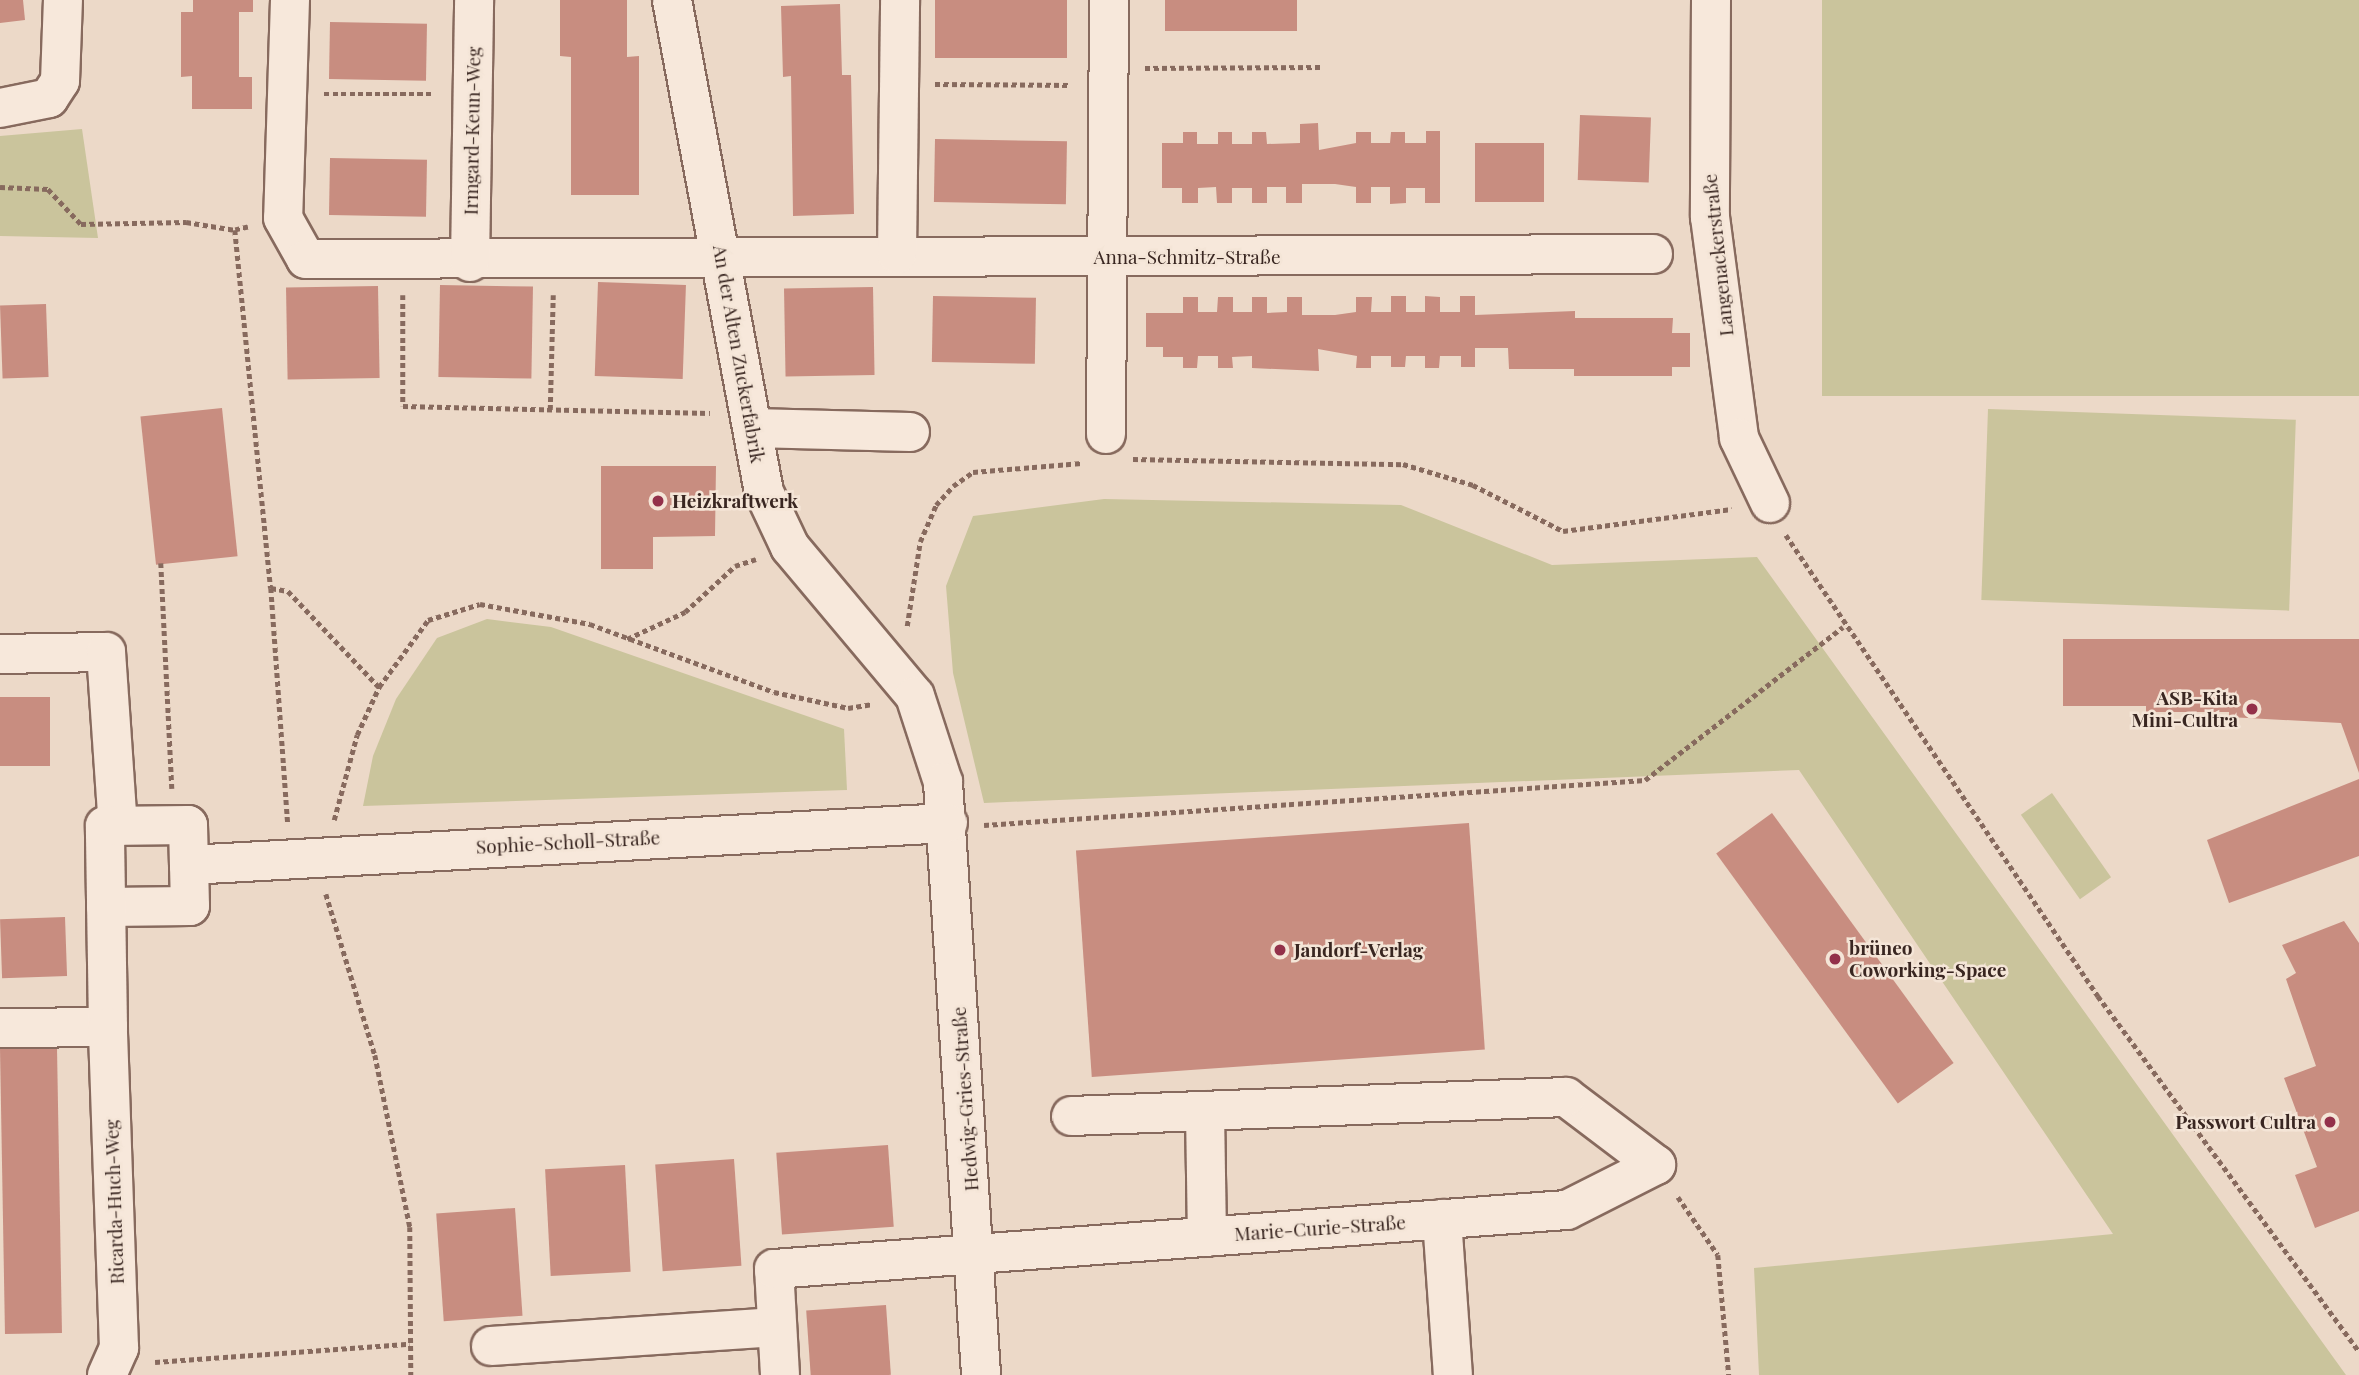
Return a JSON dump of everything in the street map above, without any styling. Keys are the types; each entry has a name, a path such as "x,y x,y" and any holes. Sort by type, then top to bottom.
{"street":[{"path":"0,108 49,99 60,81 63,0"},
{"path":"290,0 283,218 306,259 554,262 721,258"},
{"name":"Irmgard-Keun-Weg","path":"470,262 474,0"},
{"name":"An der Alten Zuckerfabrik","path":"672,0 764,492 790,547 915,696 943,782 948,826"},
{"path":"897,254 900,0"},
{"path":"1109,0 1109,452"},
{"name":"Langenackerstraße","path":"1711,0 1710,217 1739,438 1770,503"},
{"name":"Anna-Schmitz-Straße","path":"721,258 897,254 1107,257 1653,254"},
{"path":"751,421 910,432"},
{"path":"0,654 106,652 118,827"},
{"path":"174,825 188,825 190,906 106,907 105,827 174,825"},
{"name":"Sophie-Scholl-Straße","path":"189,865 948,826"},
{"name":"Hedwig-Gries-Straße","path":"948,826 981,1375"},
{"name":"Ricarda-Huch-Weg","path":"106,907 120,1348 111,1372"},
{"path":"0,1028 108,1027"},
{"path":"1070,1116 1566,1097 1656,1165"},
{"path":"1205,1111 1207,1237"},
{"name":"Marie-Curie-Straße","path":"776,1328 774,1269 1567,1210 1656,1165"},
{"path":"1442,1219 1453,1375"},
{"path":"491,1346 776,1328 780,1375"}],"path":[{"path":"899,84 1323,67"},
{"path":"289,94 474,93"},
{"path":"0,187 48,189 81,224 186,222 235,230 283,218"},
{"path":"235,230 271,588 308,858 375,1055 410,1227 411,1375"},
{"path":"404,259 403,406 550,410 751,421"},
{"path":"550,410 554,262"},
{"path":"908,638 920,542 953,485 973,472 1109,452 1402,464 1473,485 1563,531 1770,503 1843,627 2098,996 2359,1351"},
{"path":"627,639 685,612 735,566 790,547"},
{"path":"161,563 174,825"},
{"path":"271,588 288,591 379,687"},
{"path":"308,858 379,687 428,620 480,604 551,613 774,692 848,708 915,696"},
{"path":"948,826 1645,780 1843,627"},
{"path":"1656,1165 1718,1255 1730,1375"},
{"path":"111,1372 185,1356 409,1343"}],"shaded area":[{"path":"1822,0 2359,0 2359,396 1822,396"},
{"path":"82,129 98,238 0,236 0,136"},
{"path":"1988,409 2296,420 2289,611 1981,600"},
{"path":"1104,499 1401,505 1552,565 1757,557 2346,1375 1759,1375 1754,1268 2113,1234 1799,770 984,803 953,673 946,586 973,516"},
{"path":"487,619 551,627 844,729 847,790 363,806 373,756 396,699 437,638"},
{"path":"2052,793 2111,877 2080,899 2021,815"}],"building":[{"path":"0,0 23,0 25,20 0,23"},
{"path":"193,0 253,0 253,12 239,12 239,77 252,77 252,109 192,109 192,76 181,77 181,12 193,12"},
{"path":"560,0 627,0 627,57 639,56 639,195 571,195 571,57 560,56"},
{"path":"935,0 1067,0 1067,58 935,58"},
{"path":"1165,0 1297,0 1297,31 1165,31"},
{"path":"840,4 842,75 851,75 854,214 793,216 791,76 783,77 781,6"},
{"path":"330,22 427,24 426,81 329,79"},
{"path":"1580,115 1651,117 1649,182 1578,180"},
{"path":"1318,123 1319,150 1356,143 1356,132 1371,132 1371,143 1390,143 1391,132 1405,132 1405,143 1426,143 1426,131 1440,131 1440,203 1425,203 1425,188 1406,188 1406,203 1390,204 1390,187 1371,187 1371,203 1356,203 1356,187 1335,184 1302,184 1302,203 1286,203 1286,187 1267,187 1267,203 1252,203 1252,188 1232,188 1232,203 1217,203 1216,187 1198,188 1198,203 1182,203 1182,188 1162,188 1162,143 1183,143 1183,132 1197,132 1197,144 1218,144 1218,132 1232,132 1232,144 1252,144 1252,132 1266,132 1267,144 1300,143 1300,124"},
{"path":"935,139 1067,141 1066,204 934,202"},
{"path":"1475,143 1544,143 1544,202 1475,202"},
{"path":"330,158 427,160 426,217 329,215"},
{"path":"598,282 686,285 683,379 595,376"},
{"path":"440,285 533,287 531,379 438,377"},
{"path":"378,286 380,378 288,380 286,288"},
{"path":"873,287 875,375 786,377 784,289"},
{"path":"933,296 1036,298 1035,364 932,362"},
{"path":"1391,296 1406,296 1406,312 1425,312 1425,296 1440,297 1440,312 1460,312 1460,296 1475,296 1475,315 1575,311 1575,318 1673,318 1672,333 1690,333 1690,367 1672,367 1672,376 1574,376 1574,369 1509,369 1508,348 1475,348 1475,367 1461,367 1461,356 1440,356 1439,368 1425,368 1425,356 1406,356 1405,367 1391,367 1391,356 1371,356 1371,368 1356,368 1357,356 1318,349 1319,371 1252,368 1252,356 1232,357 1233,368 1218,368 1218,356 1198,356 1197,368 1183,368 1183,357 1163,357 1163,347 1146,347 1146,313 1183,313 1183,297 1198,297 1198,312 1217,312 1218,297 1233,297 1233,312 1252,312 1252,297 1267,297 1267,313 1287,312 1287,297 1302,297 1302,315 1335,315 1356,312 1356,297 1372,297 1371,312 1391,312"},
{"path":"46,304 49,377 3,379 0,306"},
{"path":"222,408 238,556 156,565 140,417"},
{"name":"Heizkraftwerk","path":"601,466 716,466 715,536 653,537 653,569 601,569"},
{"name":"ASB-Kita Mini-Cultra","path":"2063,639 2359,639 2359,773 2341,723 2229,717 2229,712 2146,712 2146,706 2063,706"},
{"path":"0,697 50,697 50,766 0,766"},
{"path":"2359,779 2359,856 2229,903 2207,840"},
{"name":"brüneo Coworking-Space","path":"1772,813 1954,1063 1898,1104 1716,854"},
{"name":"Jandorf-Verlag","path":"1469,823 1485,1049 1092,1077 1076,850"},
{"path":"65,917 67,976 2,978 0,919"},
{"name":"Passwort Cultra","path":"2344,921 2359,943 2359,1211 2315,1228 2295,1175 2317,1167 2284,1078 2316,1066 2286,979 2296,973 2282,945"},
{"path":"57,1048 62,1333 5,1334 0,1049"},
{"path":"888,1145 894,1227 782,1235 776,1153"},
{"path":"734,1159 741,1266 663,1271 655,1165"},
{"path":"625,1165 631,1272 551,1276 545,1169"},
{"path":"515,1208 523,1316 444,1321 436,1214"},
{"path":"886,1305 891,1375 811,1375 806,1311"}],"place":[{"name":"Heizkraftwerk","path":"658,501"},
{"name":"ASB-Kita Mini-Cultra","path":"2252,709"},
{"name":"Jandorf-Verlag","path":"1280,950"},
{"name":"brüneo Coworking-Space","path":"1835,959"},
{"name":"Passwort Cultra","path":"2330,1122"}]}
